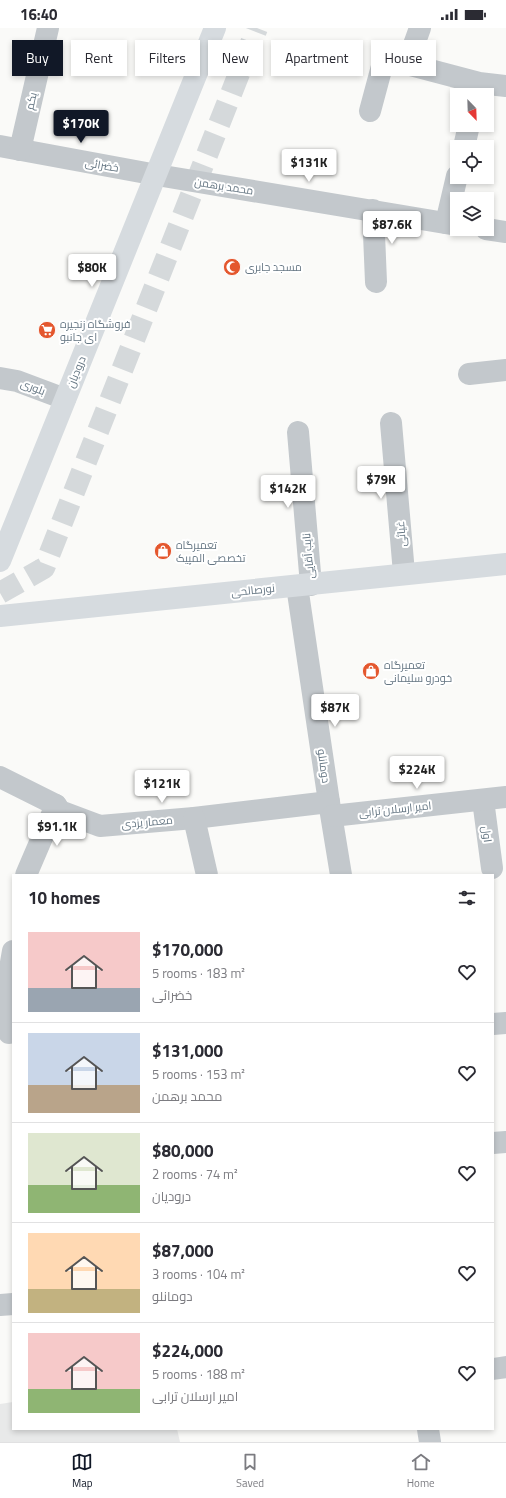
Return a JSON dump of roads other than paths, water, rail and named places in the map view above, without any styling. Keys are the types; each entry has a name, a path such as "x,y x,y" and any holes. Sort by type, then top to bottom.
{"main road":[{"name":"درودیان","path":"0,561 157,175 215,28"},
{"name":"نورصالحی","path":"0,616 506,564"}],"street":[{"name":"یکم","path":"10,148 48,28"},
{"path":"416,40 420,28"},
{"path":"436,74 475,88"},
{"path":"370,111 380,76"},
{"path":"487,88 506,86"},
{"name":"خضرائی","path":"10,148 157,175"},
{"name":"محمد برهمن","path":"157,175 450,224"},
{"path":"373,210 376,282"},
{"path":"494,230 506,232"},
{"path":"469,374 506,370"},
{"name":"بلوری","path":"0,378 16,381 65,399"},
{"name":"غیاثی","path":"391,423 404,574"},
{"name":"نایب آقایی","path":"298,432 304,585"},
{"name":"دومانلو","path":"304,585 330,809 341,874"},
{"name":"معمار یزدی","path":"0,777 56,805 60,811 100,826 330,809"},
{"name":"امیر ارسلان ترابی","path":"330,809 483,800 506,797"},
{"name":"اول","path":"483,800 492,868"},
{"path":"26,874 56,805"},
{"path":"194,818 207,874"},
{"path":"7,1033 9,974 12,957"},
{"path":"494,1024 506,1023"},
{"path":"494,1143 506,1142"},
{"path":"0,1305 12,1304"},
{"path":"494,1369 506,1367"},
{"path":"428,1430 430,1442"}],"tunnel":[{"path":"0,593 44,568 257,28"}],"place":[{"name":"مسجد جابری","path":"232,267"},
{"name":"فروشگاه زنجیره ای جانبو","path":"47,330"},
{"name":"تعمیرگاه تخصصی المپیک","path":"163,551"},
{"name":"تعمیرگاه خودرو سلیمانی","path":"371,671"}]}
